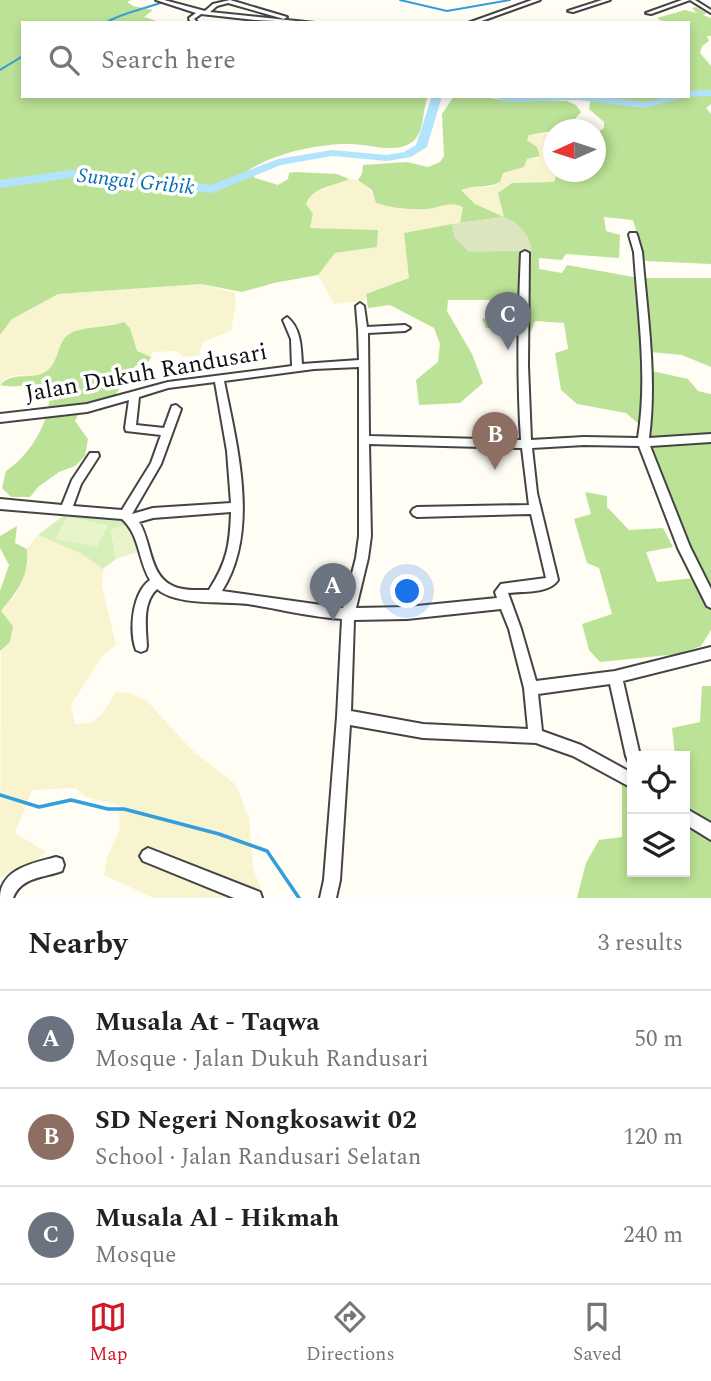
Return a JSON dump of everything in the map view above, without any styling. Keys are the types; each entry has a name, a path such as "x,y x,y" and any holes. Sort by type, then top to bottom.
{"street":[{"path":"476,21 537,0"},
{"path":"571,11 615,0"},
{"path":"670,0 679,3"},
{"path":"649,13 690,0 710,12"},
{"path":"162,1 241,21"},
{"path":"193,21 190,19 223,1 230,1 290,21"},
{"path":"633,235 638,252 647,366 647,414 643,442 674,524 711,601"},
{"path":"525,253 522,339 526,444 535,509 552,580 548,583 505,588 501,592 515,629 530,688 536,736"},
{"path":"328,898 332,880 344,717 348,614 364,544 363,330 360,306"},
{"path":"287,320 296,339 297,368"},
{"path":"363,330 405,328"},
{"name":"Jalan Dukuh Randusari","path":"0,418 88,408 168,385 297,368 363,363"},
{"path":"213,595 227,573 236,533 230,435 219,379"},
{"path":"135,393 130,428 169,432"},
{"path":"128,517 156,464 176,409"},
{"path":"364,440 526,444 711,438"},
{"path":"66,510 76,483 94,456"},
{"path":"0,504 128,517 236,507"},
{"path":"417,512 535,509"},
{"path":"128,517 138,527 149,569 157,582 169,591 348,614 442,610 504,603"},
{"path":"141,646 143,598 151,584 157,582"},
{"path":"530,688 615,677 711,653"},
{"path":"615,677 632,751"},
{"path":"344,717 422,731 536,736 576,750 627,777"},
{"path":"690,818 711,832"},
{"path":"148,856 254,898"},
{"path":"6,893 32,871 56,865"}],"shaded area":[{"path":"543,134 543,182 532,182 504,217 475,204 460,190 467,187 492,187 502,173 524,167 527,159 537,158 537,147 527,140 530,135"},
{"path":"349,179 358,180 368,187 377,200 409,208 428,209 449,203 463,206 460,223 404,233 409,278 366,294 365,301 334,304 318,275 335,253 377,247 378,230 310,228 306,204 308,198 316,192"},
{"path":"201,284 235,293 236,303 231,331 203,342 199,355 184,357 176,351 153,352 151,357 137,351 130,328 124,322 71,333 61,342 54,365 45,372 34,376 16,375 6,378 0,384 0,335 12,319 27,309 58,294"},
{"path":"38,535 82,554 103,569 102,586 116,645 102,656 71,705 75,724 91,723 103,713 116,692 130,693 147,701 191,749 236,785 249,818 253,868 264,898 154,898 104,875 107,858 120,829 119,805 86,797 75,788 32,790 15,833 46,852 27,867 0,877 1,611 16,594 29,562 27,549"}],"green space":[{"path":"0,0 131,0 127,2 133,6 153,10 144,17 157,21 21,21 21,98 427,98 419,133 405,146 389,148 336,144 284,154 249,170 255,178 278,185 288,179 289,173 295,172 337,174 349,179 319,190 309,198 306,204 313,214 310,228 378,230 377,247 335,253 318,275 242,292 201,284 58,294 12,319 0,335"},
{"path":"696,7 707,13 703,15 711,18 711,36 707,36 709,41 702,46 700,53 711,66 711,104 706,108 711,114 711,264 645,261 633,220 604,217 606,231 620,235 619,258 566,254 562,260 539,258 539,269 562,273 567,265 639,278 711,278 711,367 682,355 650,352 652,371 688,379 698,391 711,394 711,630 701,646 678,654 600,662 589,650 582,624 612,614 599,568 587,563 574,519 591,514 585,492 607,496 607,507 629,530 663,528 673,547 646,552 657,582 704,577 660,480 648,432 626,413 577,404 561,390 555,353 568,349 564,323 535,321 531,331 486,328 482,319 495,314 495,306 489,300 448,300 447,311 472,354 483,383 460,403 419,405 416,380 438,362 440,344 434,328 390,305 368,308 366,294 409,278 404,233 452,224 455,238 504,217 498,193 512,183 606,182 606,119 601,119 589,109 591,98 690,98 690,21 662,21 657,18 685,10 697,13 692,8"},
{"path":"453,98 567,101 576,105 581,112 575,119 543,119 543,133 529,135 527,140 537,147 540,156 527,159 524,167 503,173 500,182 495,184 461,190 475,204 504,217 460,223 463,207 458,205 420,209 382,205 376,203 372,190 358,180 363,165 407,162 428,167 440,162 444,156 442,114"},
{"path":"504,217 523,230 532,251 469,252 455,238 452,224"},
{"path":"124,322 130,328 137,351 151,357 148,362 135,366 115,395 84,403 75,421 88,439 85,456 75,466 59,472 38,487 30,497 11,497 2,488 6,471 24,455 39,433 45,420 49,395 47,384 0,385 11,378 45,372 54,363 62,341 71,333"},
{"path":"67,513 122,518 131,523 111,530 116,559 103,569 82,554 38,535"},
{"path":"67,517 108,525 97,547 55,539"},
{"path":"131,523 138,552 116,559 111,530"},
{"path":"17,526 15,543 27,549 26,567 17,590 1,611 13,626 10,642 0,651 0,591 9,565 0,548 0,536"},
{"path":"702,686 711,686 711,898 577,898 586,863 599,840 622,837 622,785 627,786 627,877 690,877 690,751 675,751 672,728 700,722"}],"waterway":[{"path":"109,21 168,0"},
{"path":"400,0 447,11 510,0"},
{"path":"0,70 21,57"},
{"name":"Sungai Gribik","path":"690,94 711,93"},
{"name":"Sungai Gribik","path":"0,184 70,174 212,189 278,162 332,153 387,158 407,155 421,147 436,98"},
{"name":"Sungai Gribik","path":"503,98 527,98"},
{"name":"Sungai Gribik","path":"586,98 635,105 655,104 677,98"},
{"path":"0,795 39,807 71,800 108,809 124,809 219,834 267,851 299,898"}],"place":[{"name":"Musala Al - Hikmah","path":"508,350"},
{"name":"SD Negeri Nongkosawit 02","path":"495,470"},
{"name":"Musala At - Taqwa","path":"333,621"}]}
